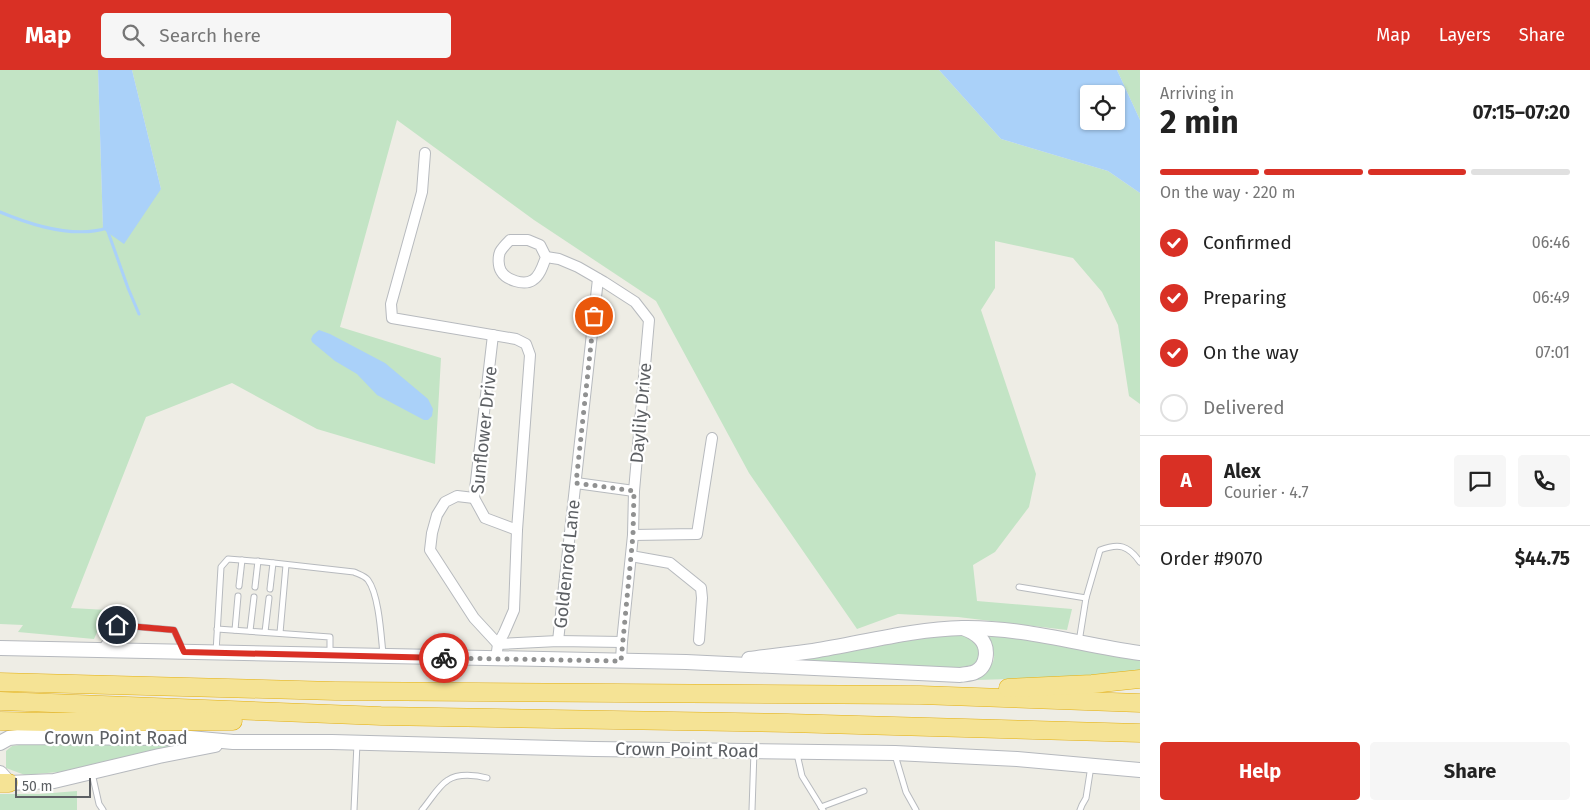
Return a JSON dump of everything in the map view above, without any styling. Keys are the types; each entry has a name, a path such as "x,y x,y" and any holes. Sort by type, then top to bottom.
{"highway":[{"path":"877,695 1092,684 1140,679"},
{"path":"0,682 335,691 877,695 1140,703"},
{"path":"0,701 345,714 1140,733"},
{"path":"0,720 59,722 276,720 320,722 345,714"}],"main road":[{"path":"0,648 711,663 960,675 975,672 984,665 986,654 980,637 963,628"},
{"path":"711,663 813,651 918,632 963,628 1028,632 1140,653"},
{"name":"Crown Point Road","path":"0,743 9,738 18,737 190,738 232,742 895,753 1017,759 1140,770"},
{"name":"Crown Point Road","path":"3,780 54,781 160,756 232,742"}],"street":[{"path":"426,153 422,192 391,304 392,318 516,339 526,344 530,355 517,530 514,610 498,644 496,659"},
{"path":"510,240 528,240 540,245 546,257 541,270 534,280 525,283 513,280 501,272 498,263 500,251 510,240"},
{"name":"Daylily Drive","path":"546,257 560,259 598,278 635,302 649,320 634,491 633,535 621,661"},
{"name":"Goldenrod Lane","path":"558,640 598,278"},
{"name":"Sunflower Drive","path":"494,335 474,498 485,518 517,530"},
{"path":"633,535 697,534 712,438"},
{"path":"576,483 634,491"},
{"path":"474,498 457,496 446,502 437,515 430,550 474,618 498,644"},
{"path":"630,556 670,563 702,588 699,640"},
{"path":"498,644 558,640 622,642"}],"lane":[{"path":"1079,643 1086,598 1100,550 1123,546 1133,552 1140,562"},
{"path":"216,653 220,567 228,559 354,572 367,579 374,595 381,628 383,657"},
{"path":"239,586 242,560"},
{"path":"255,587 258,561"},
{"path":"270,589 273,563"},
{"path":"280,633 286,564"},
{"path":"1019,586 1086,598"},
{"path":"235,630 238,596"},
{"path":"250,631 254,597"},
{"path":"265,632 269,598"},
{"path":"100,650 117,625 174,630 184,652"},
{"path":"217,629 330,637 330,656"},
{"path":"354,810 358,743"},
{"path":"752,810 754,751"},
{"path":"797,751 802,776 822,808 864,791"},
{"path":"895,753 906,792 916,810"},
{"path":"1080,810 1086,798 1091,765"},
{"path":"92,772 102,810"},
{"path":"422,810 446,781 454,777 478,776 487,778"}],"green space":[{"path":"0,70 98,70 103,228 161,189 132,70 939,70 1001,139 1108,171 1140,193 1140,404 1129,396 1118,325 1102,292 1073,258 995,241 995,288 981,310 1036,474 1029,507 995,552 973,565 977,601 1072,609 1067,630 958,617 898,614 857,629 749,473 656,301 534,220 397,120 340,327 441,358 435,464 317,429 232,383 146,417 71,608 107,610 94,639 18,632 23,625 0,624"},
{"path":"1117,70 1140,70 1140,120 1125,85"},
{"path":"987,633 1140,658 1140,673 1117,676 976,680 989,668 994,659 993,649"},
{"path":"938,635 964,635 976,640 980,655 974,666 954,670 800,663 792,659"},
{"path":"33,743 181,744 80,770 25,775 6,768 6,751 12,746"},
{"path":"77,791 77,810 0,810 0,794 40,794"}],"water":[{"path":"98,70 132,70 161,189 124,244 103,229"},
{"path":"939,70 1117,70 1124,85 1080,85 1080,130 1125,130 1125,87 1140,120 1140,193 1108,171 1001,139"},
{"path":"319,330 385,363 428,399 433,409 432,416 428,420 424,420 377,395 357,374 335,361 312,342 313,335"}],"waterway":[{"path":"0,212 25,222 52,229 80,232 107,228"},
{"path":"107,229 139,314"}],"way so far":[{"path":"444,658 621,661 633,535 634,491 576,483 594,316"}],"route":[{"path":"117,625 174,630 184,652 444,658"}]}
